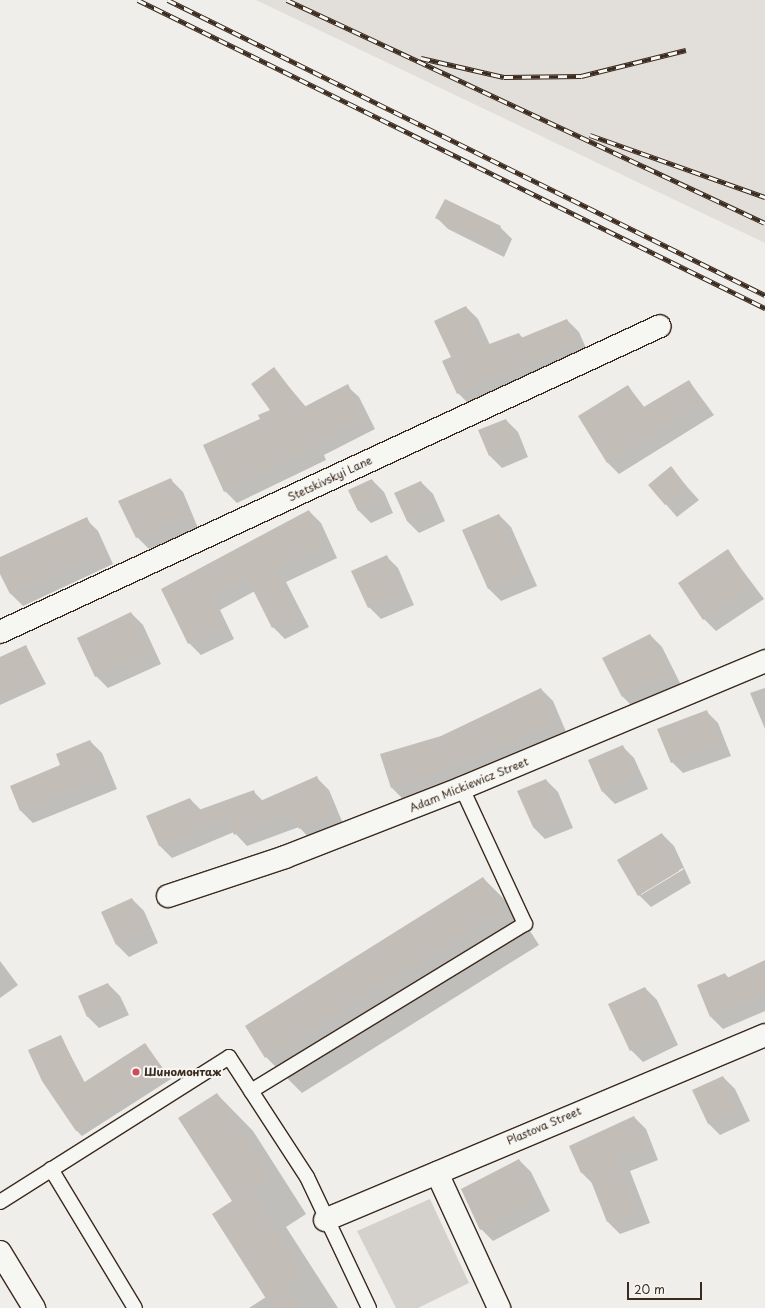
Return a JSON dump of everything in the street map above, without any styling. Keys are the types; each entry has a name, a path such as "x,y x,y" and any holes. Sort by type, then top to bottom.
{"street":[{"name":"Stetskivskyi Lane","path":"0,632 660,326"},
{"name":"Adam Mickiewicz Street","path":"168,896 285,857 462,788 765,661"},
{"name":"Plastova Street","path":"324,1220 765,1035"},
{"path":"437,1173 499,1308"},
{"path":"0,1252 34,1308"}],"lane":[{"path":"251,1091 525,924 462,788"},
{"path":"0,1202 229,1057 308,1177 324,1220 369,1308"},
{"path":"50,1169 135,1308"}],"shaded area":[{"path":"256,0 765,0 765,243"},
{"path":"430,1199 469,1283 418,1308 396,1308 357,1231"}],"building":[{"path":"445,199 501,226 491,246 435,218"},
{"path":"466,306 484,346 519,333 521,338 567,319 577,343 457,394 442,361 451,357 434,321"},
{"path":"274,367 304,407 348,384 364,417 313,443 315,448 224,492 203,445 260,419 258,415 270,410 251,384"},
{"path":"689,380 703,403 607,463 578,416 628,385 642,408"},
{"path":"506,419 517,445 489,456 478,430"},
{"path":"671,466 687,487 665,505 648,485"},
{"path":"171,478 187,516 136,538 118,501"},
{"path":"372,479 382,501 358,511 348,490"},
{"path":"421,481 433,509 407,521 394,493"},
{"path":"309,510 326,546 275,570 298,615 272,628 247,578 209,597 223,627 188,644 161,589"},
{"path":"499,514 526,574 488,589 462,530"},
{"path":"87,517 103,552 10,594 0,574 0,557"},
{"path":"728,549 753,587 703,620 678,583"},
{"path":"387,555 403,593 368,608 351,571"},
{"path":"131,612 150,652 95,677 77,638"},
{"path":"650,634 670,673 622,697 602,658"},
{"path":"26,645 41,678 0,697 0,657"},
{"path":"541,688 556,722 436,774 391,788 380,754 441,736"},
{"path":"707,710 720,744 671,763 657,729"},
{"path":"90,740 105,777 20,811 10,786 60,765 56,754"},
{"path":"623,745 637,776 602,792 588,760"},
{"path":"317,776 333,814 299,829 292,814 234,835 228,818 159,846 146,816 190,798 196,811 254,790 258,802"},
{"path":"546,779 562,815 533,827 517,791"},
{"path":"662,833 679,871 638,896 617,860"},
{"path":"483,877 503,909 265,1058 245,1026"},
{"path":"132,898 147,931 116,945 101,912"},
{"path":"765,960 765,994 710,1017 697,985 725,973 727,978"},
{"path":"108,983 117,1003 87,1017 78,996"},
{"path":"645,987 667,1033 630,1051 608,1004"},
{"path":"61,1035 83,1083 145,1043 166,1073 76,1131 42,1081 28,1050"},
{"path":"723,1076 739,1109 708,1124 692,1090"},
{"path":"217,1093 271,1177 250,1190 305,1275 286,1287 300,1308 272,1308 212,1214 232,1201 178,1118"},
{"path":"634,1116 647,1148 618,1159 638,1211 607,1222 587,1171 581,1173 569,1146"},
{"path":"519,1159 539,1199 480,1230 461,1189"}],"railway":[{"path":"138,0 765,308"},
{"path":"168,0 765,295"},
{"path":"287,0 765,223"},
{"path":"421,58 504,77 581,76 686,50"},
{"path":"590,135 765,197"}],"place":[{"name":"Шиномонтаж","path":"136,1072"}]}
